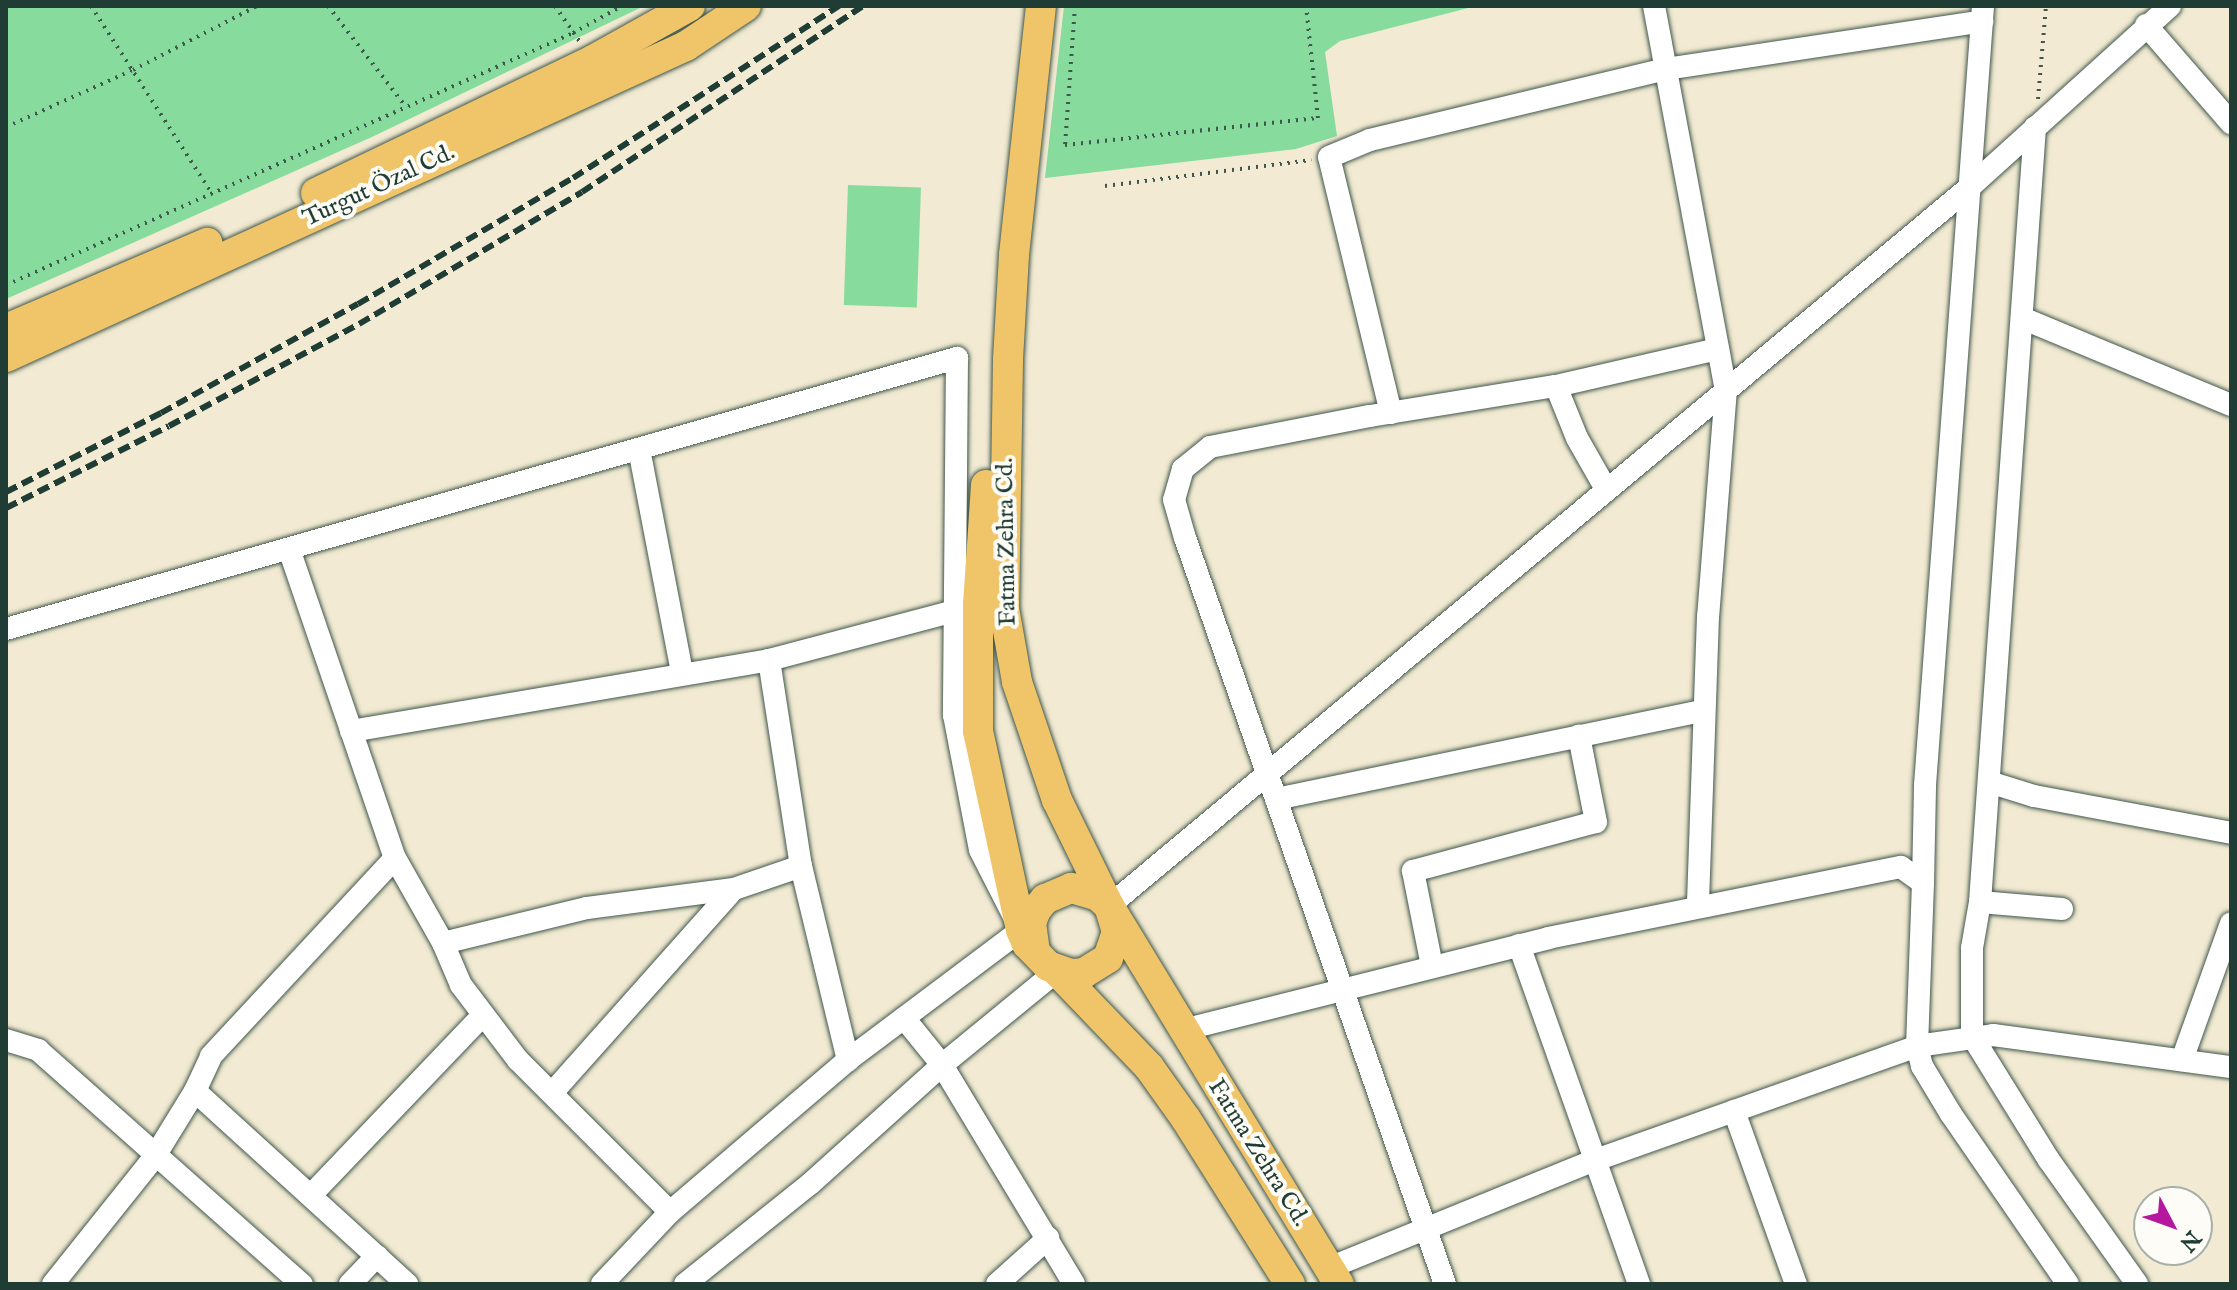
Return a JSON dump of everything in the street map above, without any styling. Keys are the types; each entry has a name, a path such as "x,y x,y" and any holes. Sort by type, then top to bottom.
{"main road":[{"name":"Turgut Özal Cd.","path":"6,329 249,225 593,60 690,6"},
{"name":"Turgut Özal Cd.","path":"6,357 686,46 746,6"},
{"name":"Fatma Zehra Cd.","path":"1023,6 991,298 995,470 1004,608 1017,682 1057,800 1109,906 1334,1276"},
{"name":"Fatma Zehra Cd.","path":"1041,6 995,470 978,604 978,731 1038,951 1149,1067 1186,1119 1290,1284"},
{"path":"1071,888 1085,889 1109,906 1117,932 1108,958 1084,973 1038,951 1031,923 1045,899 1071,888"}],"street":[{"path":"1654,6 1726,389 1708,616 1698,906"},
{"path":"1109,906 1971,186 2170,6"},
{"path":"1391,413 1329,157 1370,140 1666,69 1983,14 1925,785 1917,1046 1922,1066 1951,1114 2068,1284"},
{"path":"2146,25 2231,123"},
{"path":"2035,127 1980,902 1972,948 1972,1036 2049,1160 2137,1284"},
{"path":"2022,318 2231,405"},
{"path":"1445,1284 1340,989 1174,500 1183,469 1210,447 1556,386 1718,349"},
{"path":"6,629 957,358 954,715 980,850 1038,951"},
{"path":"1556,386 1577,438 1606,489"},
{"path":"639,449 682,673"},
{"path":"289,549 395,858 443,943 461,985 518,1060 670,1212"},
{"path":"351,731 769,660 954,611"},
{"path":"769,660 801,866 848,1060"},
{"path":"1276,799 1704,710"},
{"path":"1432,966 1413,871 1596,822 1579,736"},
{"path":"1989,782 2034,796 2231,833"},
{"path":"53,1284 155,1156 195,1091 211,1056 395,858"},
{"path":"443,943 587,908 734,889 801,866"},
{"path":"1183,1030 1519,945 1698,906 1901,867 1923,883"},
{"path":"552,1093 734,889"},
{"path":"1980,902 2062,909"},
{"path":"2182,1060 2231,923"},
{"path":"1519,945 1639,1284"},
{"path":"602,1284 670,1212 848,1060 904,1018 1038,951"},
{"path":"685,1284 810,1184 942,1065 1038,951"},
{"path":"312,1194 482,1016"},
{"path":"904,1018 942,1065 1074,1284"},
{"path":"1334,1276 1425,1228 1593,1161 1917,1046 1972,1036 2029,1038 2231,1067"},
{"path":"6,1040 38,1050 302,1284"},
{"path":"195,1091 312,1194 407,1284"},
{"path":"1734,1111 1796,1284"},
{"path":"997,1284 1048,1238"},
{"path":"350,1284 377,1256"}],"path":[{"path":"91,6 212,194"},
{"path":"6,127 133,70 257,6"},
{"path":"328,6 406,107"},
{"path":"555,6 593,60"},
{"path":"7,283 573,33 622,6"},
{"path":"1075,6 1065,145 1318,118 1306,6"},
{"path":"2035,127 2046,6"},
{"path":"1105,186 1329,157"}],"green space":[{"path":"6,6 644,6 374,136 6,299"},
{"path":"1064,6 1476,6 1340,41 1325,52 1337,136 1296,149 1045,178"},
{"path":"848,185 921,188 917,307 844,305"}],"railway":[{"path":"6,492 161,413 358,304 573,178 839,6"},
{"path":"6,508 169,426 359,324 582,192 863,6"}]}
